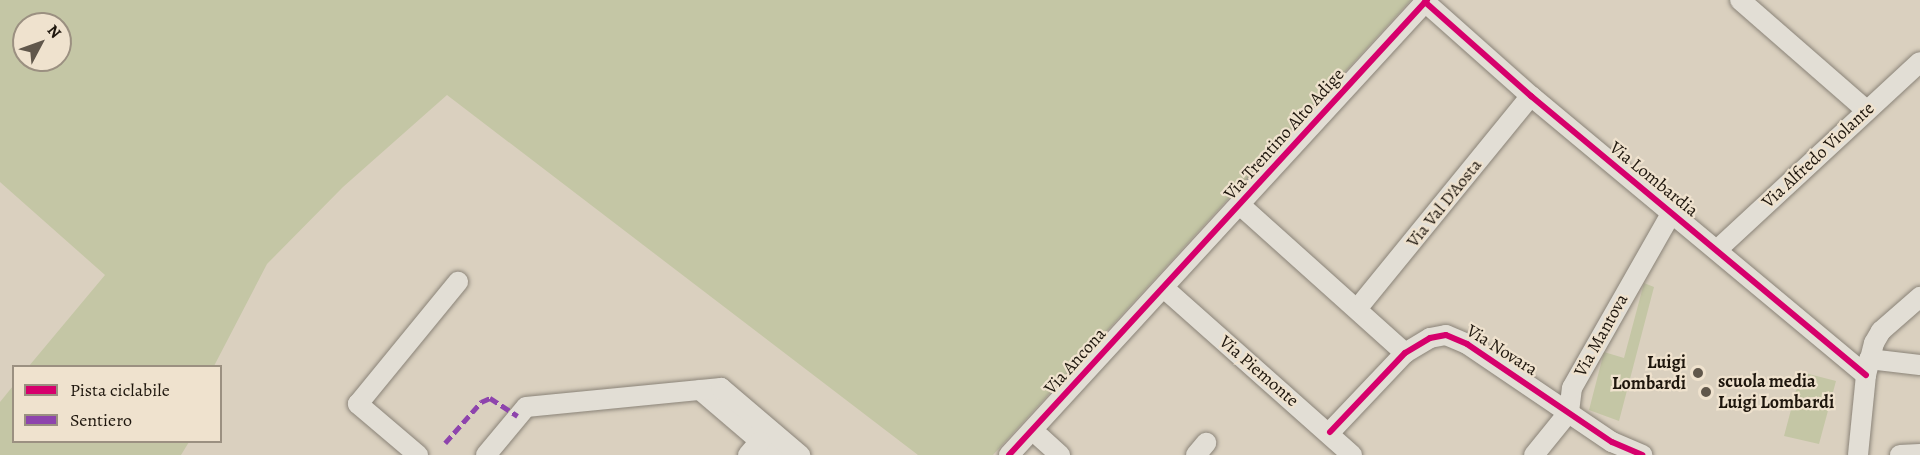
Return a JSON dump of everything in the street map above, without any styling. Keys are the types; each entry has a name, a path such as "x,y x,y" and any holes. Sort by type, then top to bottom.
{"street":[{"path":"1740,0 1866,110"},
{"name":"Via Lombardia","path":"1426,1 1531,96 1671,214 1868,367"},
{"name":"Via Trentino Alto Adige","path":"1165,290 1426,1"},
{"name":"Via Alfredo Violante","path":"1718,249 1866,110 1916,72"},
{"name":"Via Val D'Aosta","path":"1357,309 1531,96"},
{"path":"1240,205 1406,352"},
{"name":"Via Mantova","path":"1534,455 1569,412 1572,388 1671,214"},
{"path":"418,455 358,404 458,282"},
{"name":"Via Piemonte","path":"1165,290 1353,455"},
{"name":"Via Ancona","path":"1024,455 1156,309 1165,290"},
{"name":"Via Ancona","path":"1009,455 1149,301 1165,290"},
{"path":"1864,454 1868,367 1881,331 1920,297"},
{"name":"Via Novara","path":"1329,432 1406,352 1430,338 1446,335 1467,344 1612,442 1642,455"},
{"path":"1868,367 1920,365"},
{"path":"486,455 526,407 721,388 800,455"},
{"path":"700,390 754,448 776,455"},
{"path":"1040,437 1060,455"},
{"path":"1900,455 1920,454"}],"green space":[{"path":"0,0 1411,0 993,455 918,455 447,95 343,187 267,264 215,365 30,365 105,275 0,182"},
{"path":"1644,283 1654,287 1619,421 1589,410 1604,352 1624,358"},
{"path":"1801,372 1836,381 1819,444 1784,436"},
{"path":"12,387 12,443 188,443 181,455 0,455 0,402"}],"marked path":[{"path":"445,443 481,402 490,398 518,416"}],"cycle path":[{"path":"1009,455 1427,0"},
{"path":"1425,2 1531,96 1866,375"},
{"path":"1330,432 1405,353 1430,338 1446,335 1467,344 1612,442 1642,455"}],"place":[{"name":"Luigi Lombardi","path":"1698,373"},
{"name":"scuola media Luigi Lombardi","path":"1706,392"}]}
